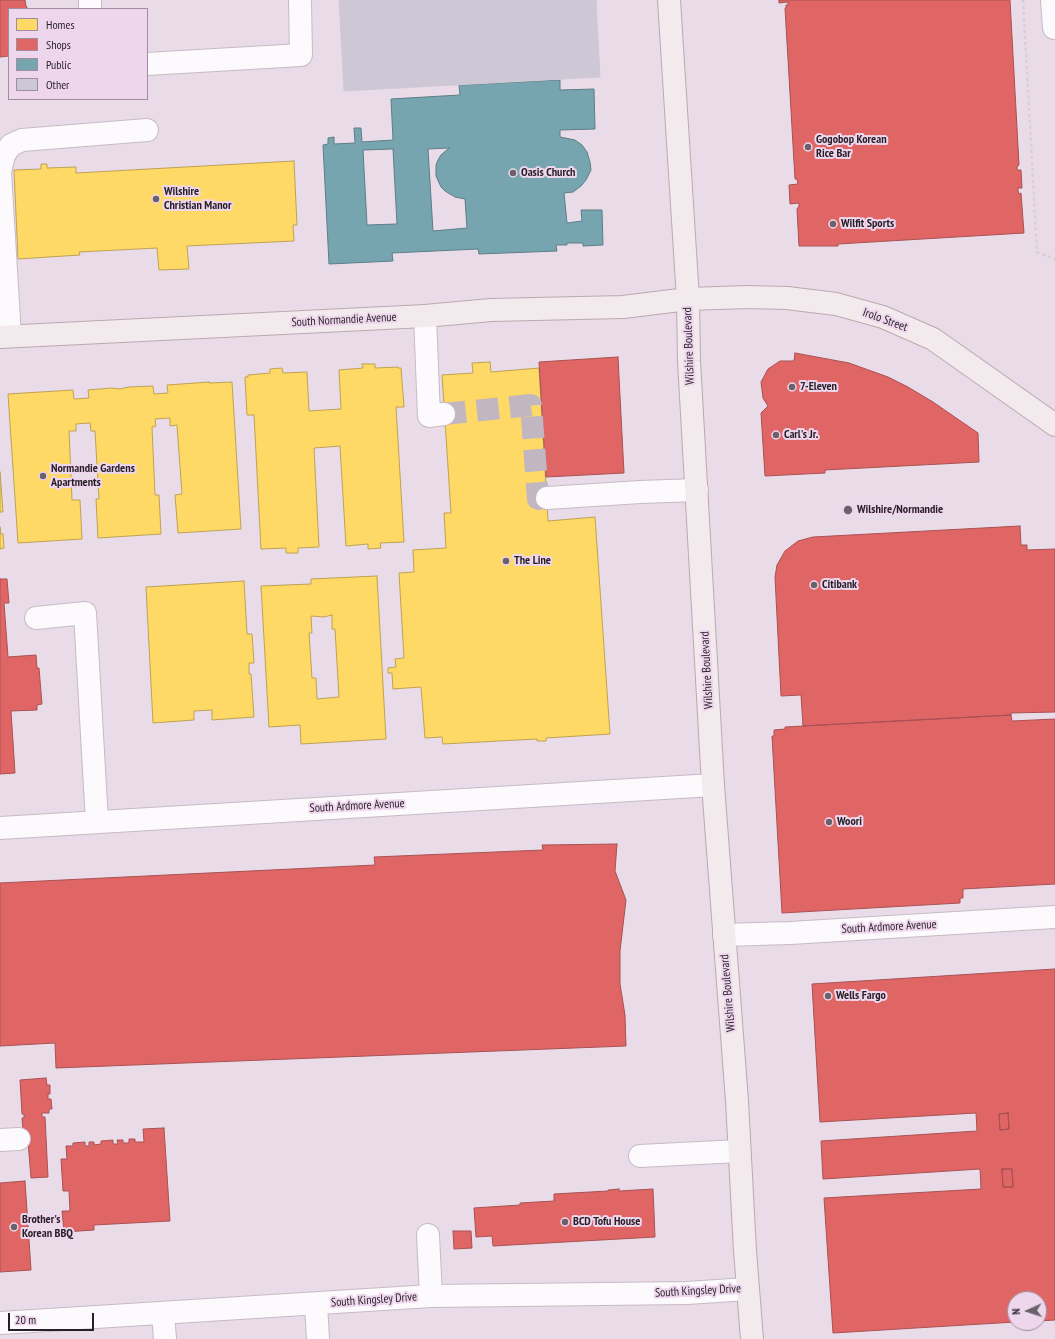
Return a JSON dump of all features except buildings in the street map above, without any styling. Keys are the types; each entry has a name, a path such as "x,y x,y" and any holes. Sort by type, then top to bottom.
{"main road":[{"name":"Wilshire Boulevard","path":"669,0 688,299 689,361 713,785 737,1101 752,1339"},
{"name":"Irolo Street","path":"688,299 748,297 787,298 836,304 882,317 933,339 1055,425"},
{"name":"South Normandie Avenue","path":"5,336 425,316 491,310 623,307 688,299"}],"street":[{"path":"148,64 301,55 300,0"},
{"path":"1053,1 1055,28"},
{"path":"5,336 0,172 4,155 11,145 22,140 147,130"},
{"path":"425,316 429,416 444,414"},
{"path":"547,498 697,490"},
{"path":"36,618 86,613 97,822"},
{"name":"South Ardmore Avenue","path":"0,828 713,785"},
{"name":"South Ardmore Avenue","path":"724,935 781,934 1055,917"},
{"path":"640,1156 739,1151"},
{"path":"428,1235 431,1296"},
{"name":"South Kingsley Drive","path":"0,1323 431,1296 687,1293 748,1289"},
{"path":"316,1304 318,1339"},
{"path":"163,1313 164,1339"}],"path":[{"path":"1023,0 1037,252 1055,259"}],"tunnel":[{"path":"444,414 531,405 538,499 547,498"}],"place":[{"name":"Gogobop Korean Rice Bar","path":"808,147"},
{"name":"Oasis Church","path":"513,173"},
{"name":"Wilshire Christian Manor","path":"156,199"},
{"name":"Wilfit Sports","path":"833,224"},
{"name":"7-Eleven","path":"792,387"},
{"name":"Carl's Jr.","path":"776,435"},
{"name":"Normandie Gardens Apartments","path":"43,476"},
{"name":"Wilshire/Normandie","path":"848,510"},
{"name":"The Line","path":"506,561"},
{"name":"Citibank","path":"814,585"},
{"name":"Woori","path":"829,822"},
{"name":"Wells Fargo","path":"828,996"},
{"name":"BCD Tofu House","path":"565,1222"},
{"name":"Brother's Korean BBQ","path":"14,1227"}]}
